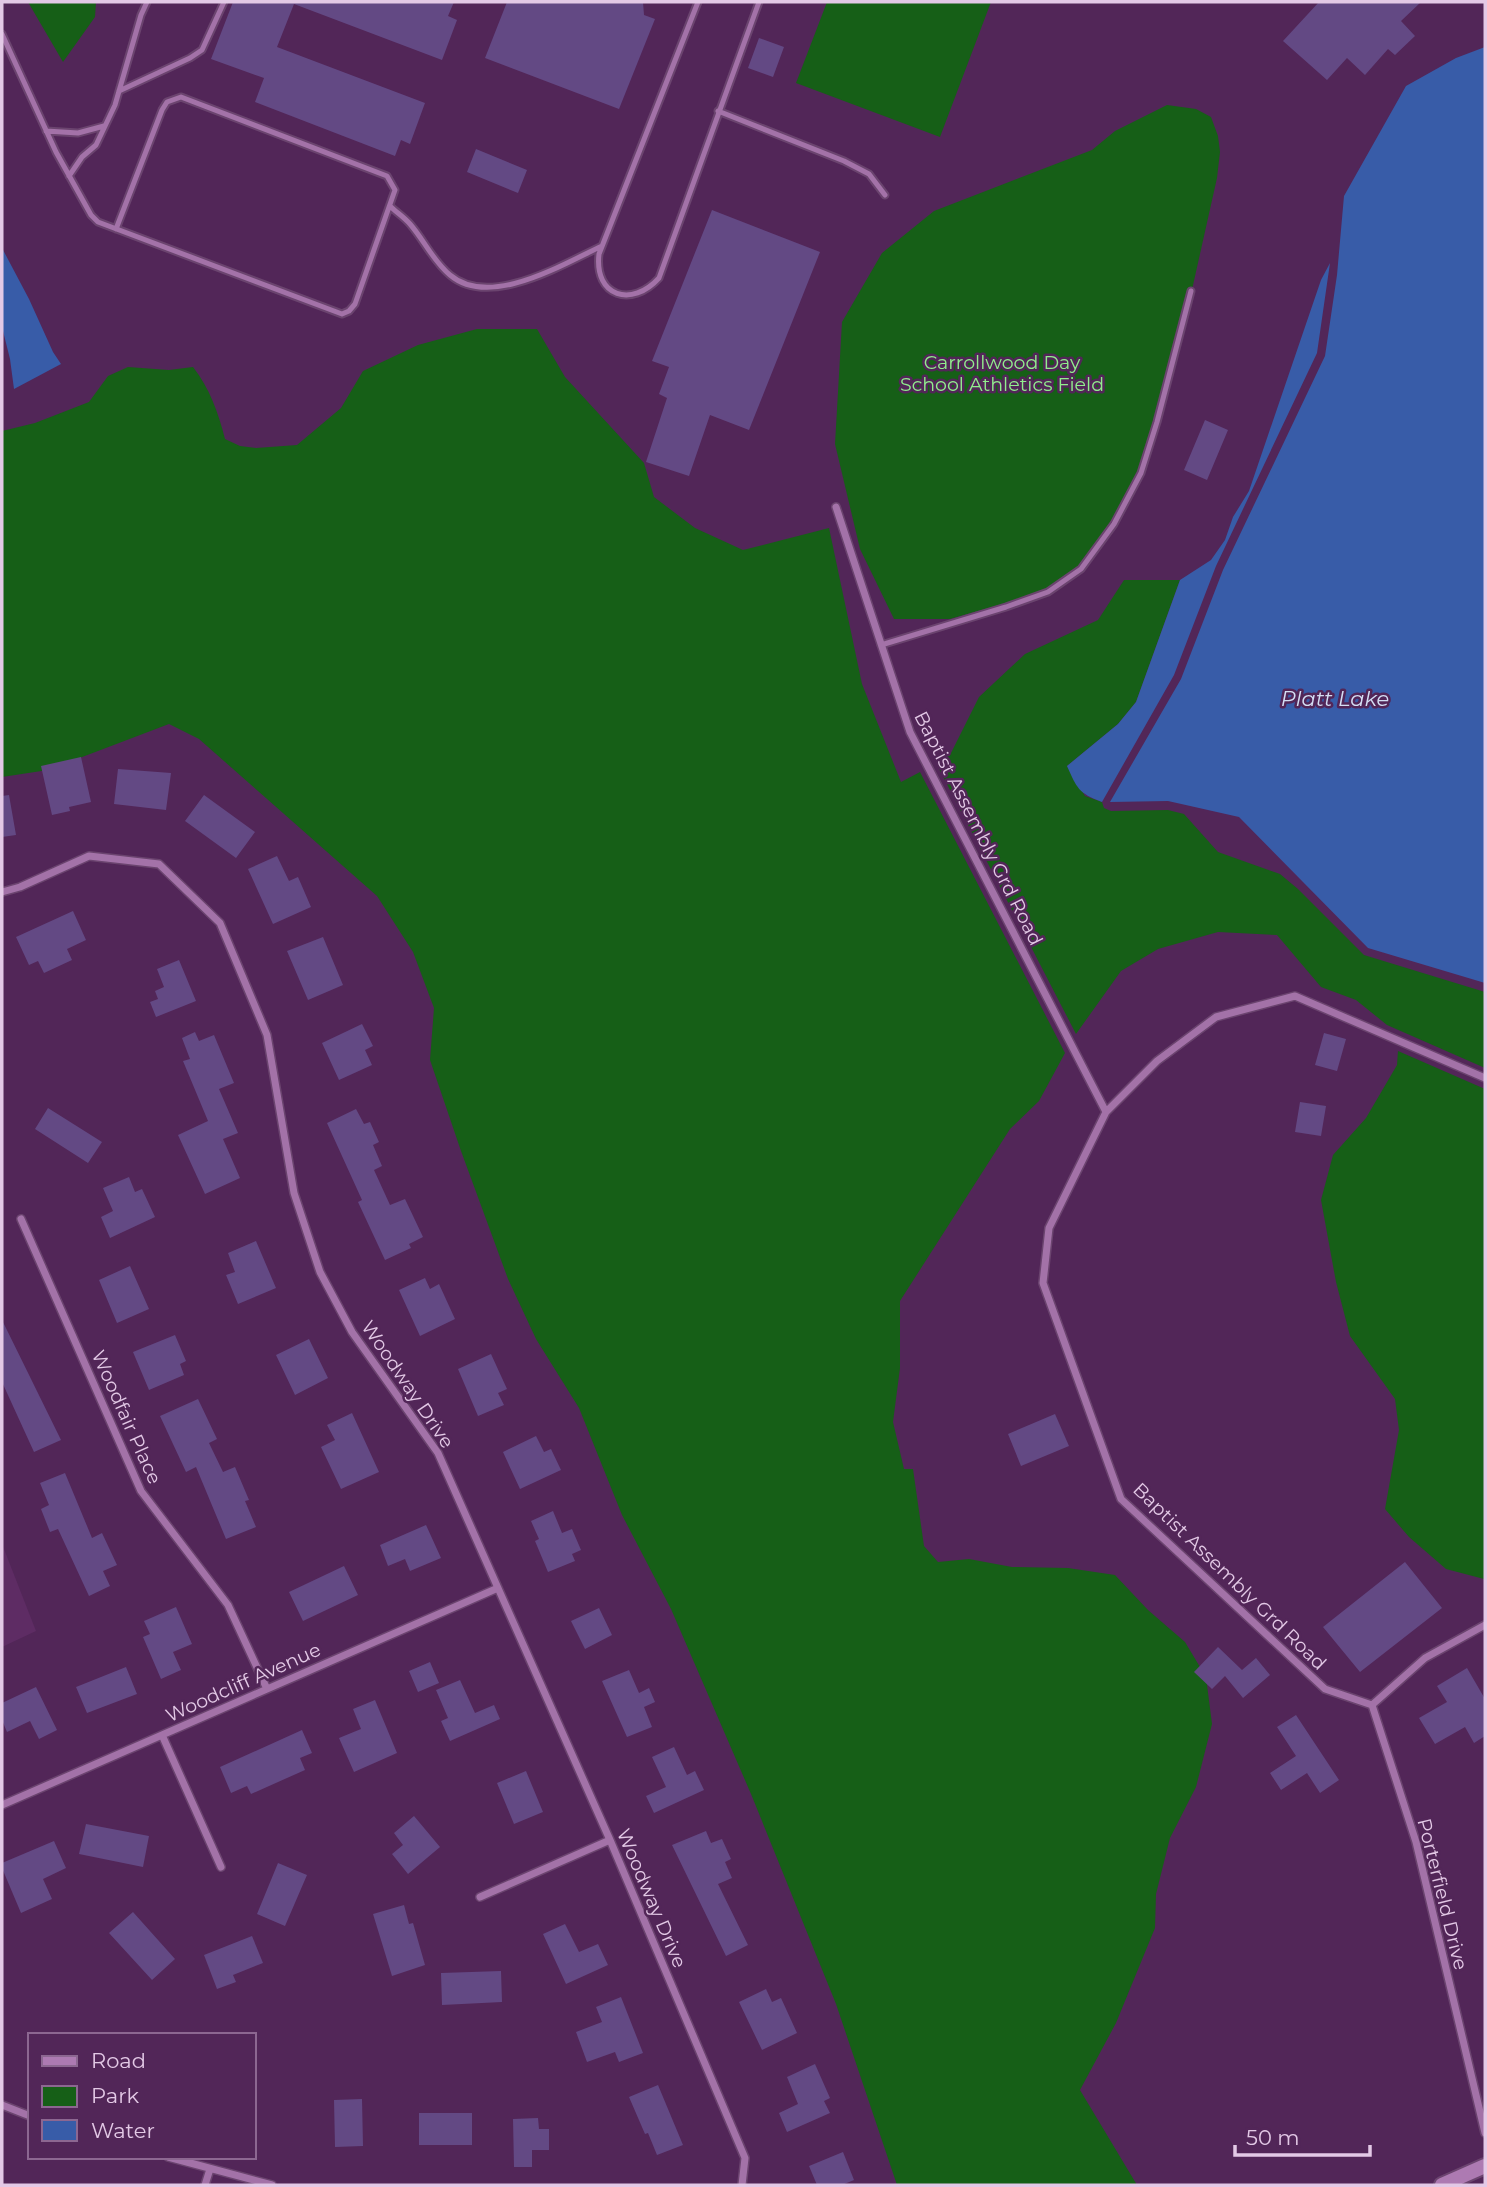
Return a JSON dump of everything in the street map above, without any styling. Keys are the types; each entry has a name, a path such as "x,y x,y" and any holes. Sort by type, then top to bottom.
{"street":[{"name":"Baptist Assembly Grd Road","path":"836,508 910,732 1106,1112"},
{"name":"Woodway Drive","path":"2,892 20,887 89,856 159,864 220,922 267,1035 294,1193 320,1272 352,1332 438,1453 610,1840 746,2158 741,2185"},
{"name":"Baptist Assembly Grd Road","path":"1372,1705 1325,1689 1121,1499 1043,1283 1049,1228 1106,1112 1157,1061 1216,1017 1295,996 1485,1079"},
{"name":"Woodfair Place","path":"21,1219 141,1491 228,1605 267,1689"},
{"name":"Woodcliff Avenue","path":"2,1805 498,1588"},
{"path":"1372,1705 1425,1658 1485,1625"},
{"name":"Porterfield Drive","path":"1372,1705 1416,1842 1485,2133"},
{"path":"162,1735 220,1867"},
{"path":"480,1896 610,1840"},
{"path":"2,2105 28,2115"},
{"path":"175,2159 272,2185"},
{"path":"1442,2185 1485,2166"},
{"path":"205,2185 210,2169"}],"lane":[{"path":"69,176 82,157 96,145 115,105 147,2"},
{"path":"119,91 174,67 202,50 224,2"},
{"path":"698,2 602,246 597,266 606,287 616,294 637,295 650,288 659,278 757,2"},
{"path":"2,34 46,131 91,215 98,222 342,314 355,304 395,190 387,176 181,96 167,102 162,110 117,229"},
{"path":"718,111 856,167 869,174 885,195"},
{"path":"46,131 78,133 104,125"},
{"path":"390,206 410,224 436,261 452,277 486,288 509,285 602,246"},
{"path":"881,645 1048,592 1081,569 1114,524 1141,473 1191,291"}],"shaded area":[{"path":"2,1544 36,1631 2,1647"}],"green space":[{"path":"28,2 96,2 95,17 63,62"},
{"path":"827,2 991,2 940,137 796,83"},
{"name":"Carrollwood Day School Athletics Field","path":"1167,105 1196,109 1211,117 1220,152 1217,178 1187,312 1141,478 1084,564 1051,590 950,619 894,619 860,549 835,444 842,322 882,253 934,211 1092,150 1115,131"},
{"path":"477,329 537,329 565,377 644,463 654,497 695,528 743,550 829,528 862,684 901,782 920,772 1065,1053 1039,1101 1010,1129 900,1301 900,1368 893,1422 904,1469 913,1469 924,1546 938,1562 969,1559 1012,1567 1068,1568 1115,1575 1148,1610 1185,1642 1206,1677 1212,1724 1196,1787 1170,1838 1156,1894 1155,1928 1116,2023 1080,2090 1137,2185 897,2185 836,2004 751,1794 671,1609 622,1515 579,1408 536,1339 508,1279 430,1060 434,1008 413,952 377,896 199,739 169,724 48,770 2,777 2,431 35,423 89,402 108,376 128,367 169,370 193,367 213,401 225,439 240,446 256,448 297,445 341,408 363,371 418,345"},
{"path":"1124,580 1180,580 1136,702 1118,724 1067,766 1085,796 1102,802 1104,808 1111,811 1168,810 1184,814 1218,852 1280,874 1364,955 1485,992 1485,1068 1387,1025 1356,1000 1321,987 1277,935 1218,932 1158,949 1121,971 1076,1034 936,763 950,755 979,697 1025,654 1098,620"},
{"path":"1398,1051 1485,1089 1484,1579 1446,1569 1409,1537 1385,1509 1399,1430 1395,1399 1350,1336 1336,1282 1321,1200 1333,1155 1366,1118 1397,1065"}],"water":[{"name":"Platt Lake","path":"1485,47 1485,983 1368,948 1239,817 1168,801 1110,802 1181,679 1223,570 1325,356 1337,275 1344,196 1406,86 1456,58"},
{"path":"2,248 61,364 14,389 2,327"},
{"path":"1330,263 1317,353 1216,566 1174,675 1102,802 1094,799 1079,789 1067,766 1118,724 1136,702 1180,580 1211,560 1225,540 1233,517 1249,491 1321,280"}],"building":[{"path":"233,2 454,2 448,16 457,20 442,60 294,4 277,47 425,103 410,144 401,140 395,156 255,102 264,78 211,59"},
{"path":"507,2 643,2 644,15 655,19 619,109 485,58"},
{"path":"1319,2 1421,2 1401,21 1415,36 1395,55 1388,49 1365,75 1347,58 1327,80 1283,41"},
{"path":"759,38 784,47 773,77 748,68"},
{"path":"476,149 527,170 518,193 467,172"},
{"path":"712,210 820,252 749,430 710,415 689,476 646,462 667,398 659,394 669,367 652,361"},
{"path":"1205,420 1228,430 1207,480 1184,470"},
{"path":"81,757 91,802 69,807 70,811 52,815 41,766"},
{"path":"118,769 171,773 166,810 114,804"},
{"path":"9,795 16,835 2,837 2,796"},
{"path":"204,795 255,832 236,858 185,821"},
{"path":"277,856 289,881 298,877 311,907 273,924 248,869"},
{"path":"73,911 86,940 67,949 72,960 44,973 38,961 29,965 16,937"},
{"path":"323,937 343,985 308,1000 287,951"},
{"path":"179,960 196,1001 156,1017 150,1002 158,999 155,991 164,987 157,969"},
{"path":"362,1024 373,1046 365,1050 372,1065 339,1080 322,1043"},
{"path":"195,1032 199,1041 214,1035 234,1083 219,1089 238,1133 223,1139 240,1178 205,1194 178,1135 208,1121 183,1061 190,1059 182,1038"},
{"path":"1324,1033 1346,1039 1337,1071 1315,1065"},
{"path":"1300,1102 1326,1106 1321,1136 1295,1132"},
{"path":"48,1108 102,1142 88,1163 35,1129"},
{"path":"356,1109 364,1124 370,1122 379,1142 373,1145 382,1166 374,1170 390,1205 405,1199 423,1237 409,1244 411,1248 385,1260 358,1202 362,1200 327,1123"},
{"path":"129,1177 135,1192 142,1189 155,1217 110,1238 101,1217 113,1211 103,1188"},
{"path":"256,1241 276,1288 238,1304 226,1275 235,1272 228,1253"},
{"path":"130,1266 149,1309 117,1323 99,1280"},
{"path":"425,1278 430,1289 439,1284 455,1319 420,1336 399,1290"},
{"path":"2,1320 61,1440 34,1452 2,1382"},
{"path":"175,1335 186,1361 180,1364 184,1375 149,1390 133,1352"},
{"path":"309,1339 328,1378 295,1395 276,1355"},
{"path":"491,1354 507,1389 498,1393 504,1405 478,1416 458,1369"},
{"path":"198,1399 217,1439 209,1443 223,1472 235,1467 249,1500 245,1501 256,1527 226,1539 196,1467 186,1472 160,1416"},
{"path":"352,1413 379,1472 341,1489 321,1447 335,1440 327,1425"},
{"path":"1055,1414 1069,1446 1021,1466 1008,1434"},
{"path":"536,1436 544,1452 551,1449 561,1470 520,1489 503,1452"},
{"path":"65,1473 92,1538 102,1533 117,1565 103,1571 110,1586 89,1596 58,1529 50,1532 41,1509 49,1505 40,1483"},
{"path":"553,1511 562,1533 572,1529 581,1550 572,1554 575,1561 548,1572 535,1541 539,1539 531,1521"},
{"path":"426,1525 441,1558 410,1571 405,1559 388,1566 380,1545"},
{"path":"1405,1562 1442,1608 1360,1672 1323,1627"},
{"path":"344,1566 358,1595 303,1621 289,1592"},
{"path":"176,1607 192,1644 173,1652 181,1670 161,1679 143,1637 150,1634 144,1621"},
{"path":"599,1608 612,1635 585,1649 571,1621"},
{"path":"1218,1647 1242,1670 1256,1658 1270,1675 1243,1698 1225,1676 1212,1689 1194,1672"},
{"path":"430,1662 439,1683 418,1692 409,1671"},
{"path":"126,1667 137,1694 87,1713 76,1687"},
{"path":"1467,1668 1485,1699 1485,1736 1474,1743 1465,1727 1435,1744 1419,1718 1447,1702 1437,1686"},
{"path":"629,1670 639,1693 649,1688 655,1702 644,1707 652,1727 627,1737 602,1681"},
{"path":"460,1680 475,1713 494,1705 500,1719 450,1741 441,1721 448,1718 436,1690"},
{"path":"36,1687 57,1730 39,1739 30,1721 7,1732 2,1720 2,1703"},
{"path":"375,1700 397,1753 354,1772 339,1738 361,1729 353,1709"},
{"path":"1296,1715 1339,1780 1320,1793 1307,1773 1281,1790 1270,1773 1296,1756 1277,1727"},
{"path":"302,1730 312,1753 300,1758 305,1770 251,1794 247,1786 231,1793 220,1767"},
{"path":"674,1747 687,1775 695,1771 704,1790 654,1813 646,1796 666,1787 652,1757"},
{"path":"526,1771 543,1812 514,1824 497,1783"},
{"path":"414,1816 440,1847 408,1874 392,1854 403,1845 394,1833"},
{"path":"86,1824 149,1836 143,1867 79,1854"},
{"path":"706,1831 711,1843 722,1839 731,1859 725,1862 732,1878 718,1884 748,1945 726,1956 672,1845"},
{"path":"54,1841 66,1868 43,1879 52,1899 21,1913 2,1863"},
{"path":"278,1863 307,1875 285,1926 257,1914"},
{"path":"404,1905 409,1924 413,1923 425,1965 392,1976 373,1914"},
{"path":"133,1912 175,1959 152,1980 109,1933"},
{"path":"565,1924 579,1952 598,1944 608,1965 566,1984 543,1934"},
{"path":"252,1936 263,1963 233,1975 236,1982 217,1989 204,1955"},
{"path":"501,1971 502,2002 442,2005 441,1973"},
{"path":"766,1989 772,2002 781,1998 797,2033 762,2050 739,2002"},
{"path":"621,1997 643,2053 619,2062 615,2052 587,2062 576,2032 602,2022 596,2007"},
{"path":"815,2064 830,2098 824,2101 830,2113 787,2132 779,2113 798,2104 787,2077"},
{"path":"658,2085 683,2145 657,2155 629,2097"},
{"path":"362,2099 363,2146 335,2147 334,2100"},
{"path":"419,2113 472,2113 472,2145 419,2145"},
{"path":"538,2118 539,2129 549,2129 549,2150 532,2150 532,2167 514,2167 513,2119"},
{"path":"843,2152 854,2180 842,2185 817,2185 809,2166"}]}
